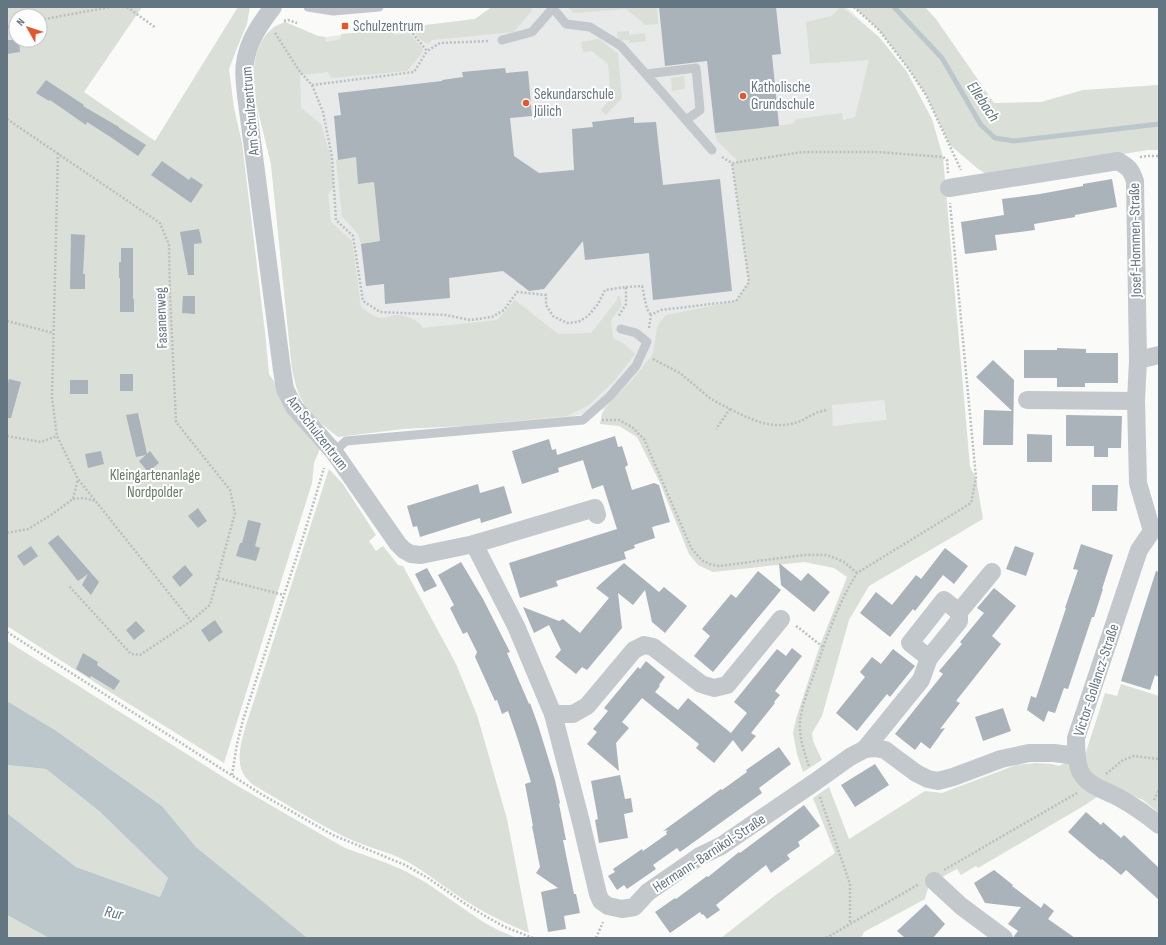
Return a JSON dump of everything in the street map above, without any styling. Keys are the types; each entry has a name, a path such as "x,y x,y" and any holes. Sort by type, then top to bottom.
{"street":[{"name":"Am Schulzentrum","path":"271,8 250,41 245,64 246,95 285,389 294,407 334,452 398,544 411,554 421,555 474,544 595,508 597,514"},
{"name":"Josef-Hommen-Straße","path":"949,188 1118,162 1132,172 1136,181 1138,360 1136,401 1138,483 1156,529"},
{"path":"1138,360 1159,355"},
{"path":"1027,400 1136,401"},
{"name":"Victor-Gollancz-Straße","path":"1156,529 1139,550 1076,738 1076,756 1081,772 1091,784 1118,797 1148,816 1159,825"},
{"name":"Hermann-Barnikol-Straße","path":"474,544 516,626 552,714 581,822 598,894 601,901 608,906 622,909 634,907 648,892 700,856 721,846 850,757 866,749"},
{"path":"866,749 921,680 929,658 959,622 959,612 992,572"},
{"path":"929,658 910,643 944,600 959,612"},
{"path":"552,714 573,714 587,706 634,650 644,645 653,647 701,684 714,688 727,685 781,619"},
{"path":"866,749 875,748 885,750 916,773 928,779 938,781 1001,759 1029,754 1054,753 1076,756"},
{"path":"934,878 961,906 1004,938"}],"lane":[{"path":"314,8 333,11 379,7"},
{"path":"502,40 532,32 552,8 566,24 590,27 621,46 712,150"},
{"path":"646,74 696,68 700,110 686,120"},
{"path":"334,452 346,442 583,420 610,396 636,366 647,342 636,333 621,330"}],"path":[{"path":"48,19 110,7"},
{"path":"127,7 156,28"},
{"path":"854,7 879,30 908,68 926,95 968,185"},
{"path":"405,24 427,51"},
{"path":"260,25 275,33 300,72 312,85 323,112 332,158 336,220 354,236 363,302 380,312 446,315 470,320 492,317 504,310 517,292 546,295 546,305 553,316 567,323 578,322 588,316 598,304 605,290 642,286 647,309 651,315 647,342 650,358 680,373 711,399 748,418 766,424 782,426 802,421 815,413 826,410"},
{"path":"312,85 414,72 427,51 440,43 502,40"},
{"name":"Fasanenweg","path":"7,119 160,223 169,245 176,422 230,490 235,513 210,605 191,621 140,655 131,654 69,586"},
{"path":"712,150 732,163 802,152 877,152 943,156 947,160 976,478 971,503 857,573 847,589 823,647 806,697 800,721 802,745 850,884 850,924"},
{"path":"58,153 52,398 57,436 78,479 191,621"},
{"path":"651,315 661,310 736,302 749,282 732,163"},
{"path":"621,330 615,322 626,304 626,287"},
{"path":"7,321 53,333"},
{"path":"716,429 730,409"},
{"path":"583,420 619,420 632,427 644,439 686,536 698,556 703,561 719,566 804,555 826,555 844,562 857,573"},
{"path":"7,436 41,442 57,436"},
{"path":"232,775 243,720 325,467 334,452"},
{"path":"7,533 28,529 51,515 72,498 78,479"},
{"path":"72,498 83,498 96,501"},
{"path":"218,578 284,595"},
{"path":"781,619 799,628 823,647"},
{"path":"7,632 261,794 333,835 405,865 428,878 487,917 505,927 533,938"},
{"path":"826,938 934,878 1091,784 1107,774 1123,760 1134,756 1159,759"}],"shaded area":[{"path":"492,7 846,7 879,37 907,72 884,402 896,534 714,553 677,468 613,407 565,418 464,426 311,409 292,369 271,164 254,94 254,70 256,55 262,42 274,27 285,22 318,36 325,37 475,19"}],"green space":[{"name":"Kleingartenanlage Nordpolder","path":"7,7 142,7 84,92 155,141 238,7 250,7 247,24 229,69 234,108 242,143 269,374 322,444 314,463 312,483 224,763 7,626"},
{"path":"492,7 531,7 532,10 514,32 432,40 428,44 420,39 411,27 475,19"},
{"path":"568,7 657,7 658,24 646,25 626,9 574,13"},
{"path":"840,7 842,7 879,37 907,72 932,119 943,157 970,467 976,478 983,519 869,586 849,620 822,716 812,733 813,741 822,760 803,772 797,754 793,733 796,719 819,648 847,577 834,568 804,562 713,572 698,565 689,554 660,483 637,437 619,426 600,424 602,413 611,401 633,379 650,358 653,353 657,328 666,315 736,301 749,282 732,163 739,162 717,141 715,133 792,124 797,119 842,113 843,120 855,117 869,60 810,64 806,22 832,16","holes":["884,400 886,420 833,426 832,405"]},
{"path":"854,7 925,7 936,19 994,103 1041,102 1083,90 1159,85 1159,150 1148,150 989,176 977,168 950,145 926,95 908,68 879,30"},
{"path":"285,22 318,36 325,37 326,42 341,39 341,34 392,29 394,35 409,33 423,49 423,52 407,71 331,78 328,72 300,75 301,108 321,124 331,158 334,187 328,194 331,222 352,241 361,307 380,318 392,315 407,317 418,322 423,328 497,320 515,300 558,334 591,333 617,300 617,296 620,296 622,306 611,320 613,338 626,345 635,354 615,380 589,405 567,416 464,426 403,429 338,437 307,409 298,392 292,369 271,164 253,85 254,67 258,49 262,41 267,33 274,27"},
{"path":"629,31 629,35 645,33 646,41 629,43 629,40 618,41 617,32"},
{"path":"599,39 618,54 622,98 606,115 601,110 611,98 608,64 592,51 583,52 581,42"},
{"path":"684,76 685,89 672,91 671,78"},
{"path":"356,157 358,183 374,182 380,241 361,244 358,234 342,216 336,160"},
{"path":"329,469 343,484 376,535 369,541 376,551 383,546 398,565 403,566 456,664 477,715 507,819 529,933 476,907 408,862 353,840 310,818 252,784 241,769 240,750 246,725"},
{"path":"7,641 236,785 345,848 403,870 425,882 483,922 517,938 304,937 196,847 162,806 55,730 7,701"},
{"path":"1121,684 1159,696 1159,813 1143,800 1112,787 1085,805 978,868 976,866 961,875 957,869 929,884 925,899 864,932 861,938 721,938 777,894 835,853 813,798 829,787 849,839 925,791 942,793 1016,765 1035,763 1059,766 1086,752 1105,693 1117,696"},
{"path":"7,765 46,769 99,811 168,878 160,897 76,867 7,813"},
{"path":"7,915 49,938 7,938"}],"water":[{"name":"Rur","path":"7,701 55,730 162,806 196,847 307,938 49,938 7,915 7,813 76,867 160,897 168,878 99,811 46,769 7,765"}],"building":[{"name":"Katholische Grundschule","path":"659,7 776,7 781,54 772,55 779,126 715,133 707,61 665,66"},
{"path":"8,40 8,48 20,48 20,52 7,54"},
{"path":"505,68 506,73 528,71 532,116 510,118 514,156 539,173 574,170 572,129 593,127 592,122 634,117 634,123 656,122 663,185 720,179 732,291 653,300 649,253 585,260 583,241 544,289 529,291 503,271 449,278 450,298 385,304 384,284 366,286 361,244 380,241 374,182 358,184 356,157 338,160 334,116 341,115 338,93 442,81 463,77 462,72"},
{"path":"46,80 84,105 83,106 146,145 138,156 87,122 86,125 50,100 49,101 36,93"},
{"path":"162,161 189,180 191,177 203,185 191,203 151,175"},
{"path":"1112,179 1117,207 1075,215 1075,217 1034,224 1035,230 995,235 997,250 965,254 961,222 1004,215 1002,199 1040,194"},
{"path":"199,229 202,243 194,244 194,275 188,275 180,232"},
{"path":"71,234 85,235 83,274 85,274 85,289 70,289"},
{"path":"121,248 133,248 134,312 120,312 119,262 121,262"},
{"path":"183,296 195,296 195,314 182,313"},
{"path":"1057,348 1086,349 1086,353 1118,353 1118,383 1085,383 1085,387 1057,387 1057,378 1024,378 1024,350 1057,350"},
{"path":"993,360 1014,380 1013,445 983,445 984,410 1012,411 976,377"},
{"path":"120,374 133,374 133,391 120,391"},
{"path":"9,379 21,382 11,418 7,418 7,386"},
{"path":"70,380 88,380 88,394 70,394"},
{"path":"138,413 147,454 150,451 159,463 148,472 139,461 146,455 136,457 126,415"},
{"path":"1066,415 1122,416 1121,448 1108,448 1108,457 1094,457 1094,446 1066,446"},
{"path":"1027,434 1052,435 1052,462 1027,462"},
{"path":"615,436 618,447 622,446 628,465 625,467 632,490 654,483 659,485 670,522 652,527 655,538 634,545 635,548 624,552 626,559 556,581 558,586 520,598 509,563 617,529 603,485 592,489 583,460 558,468 559,472 522,484 512,451 549,439 552,450 556,449 557,455"},
{"path":"101,451 104,464 88,468 85,454"},
{"path":"478,484 480,493 504,486 512,513 481,523 480,518 420,537 417,526 413,527 407,506"},
{"path":"1092,485 1118,485 1117,511 1092,511"},
{"path":"198,508 207,521 198,528 188,516"},
{"path":"248,520 261,523 255,546 260,548 256,561 236,556 240,543 242,543"},
{"path":"58,535 99,582 91,595 82,585 88,574 78,581 48,543"},
{"path":"1081,544 1113,555 1094,617 1092,617 1068,689 1064,688 1055,713 1048,711 1044,722 1027,710 1031,696 1036,698 1066,608 1078,570 1073,569"},
{"path":"31,546 38,556 24,566 17,556"},
{"path":"1015,546 1034,553 1026,576 1006,569"},
{"path":"945,548 968,566 954,584 943,575 915,611 913,609 890,637 860,613 876,592 892,605 916,575 921,579"},
{"path":"461,562 483,599 510,652 507,653 529,704 530,703 555,780 566,840 563,840 574,894 576,894 580,913 564,916 566,929 548,932 541,892 558,888 536,873 540,867 525,784 531,782 508,711 502,714 497,700 495,701 475,657 477,652 467,632 463,634 450,608 454,605 438,575"},
{"path":"624,563 659,592 664,587 687,606 665,633 652,622 645,590 633,605 618,593 622,628 587,670 582,667 576,674 555,657 561,650 549,625 534,633 523,607 559,621 563,619 580,633 609,598 596,588"},
{"path":"779,563 801,581 808,573 830,592 814,612 781,585"},
{"path":"185,565 193,575 180,587 172,577"},
{"path":"427,568 437,586 424,592 415,574"},
{"path":"758,571 781,590 713,672 694,656 710,636 702,629 731,594 736,598"},
{"path":"1156,571 1159,572 1159,677 1155,675 1150,690 1121,681"},
{"path":"994,588 1016,606 992,636 1001,644 956,701 960,703 940,729 945,728 930,749 921,742 915,750 895,734 943,674 939,671 962,644 960,642 984,613 977,608"},
{"path":"215,620 223,632 209,642 201,630"},
{"path":"136,621 145,631 134,640 126,630"},
{"path":"792,648 802,656 775,691 780,695 751,733 756,736 742,752 733,740 714,763 696,748 699,744 642,698 622,722 629,728 616,743 619,771 587,744 597,732 593,729 608,711 604,708 638,667 640,669 646,661 665,677 655,692 678,710 688,698 731,733 747,713 734,702 777,649 786,656"},
{"path":"893,649 915,666 890,697 887,694 857,731 836,713 865,677 860,672 872,657 881,664"},
{"path":"83,653 98,662 97,665 120,681 114,690 76,669"},
{"path":"1003,708 1011,731 983,741 975,717"},
{"path":"779,747 791,764 759,788 762,793 680,852 677,848 653,865 656,869 627,889 624,885 617,890 608,876 615,872 613,869 642,849 643,851 667,834 666,832 668,830 663,831 747,772 746,770"},
{"path":"875,764 889,785 855,807 841,785"},
{"path":"620,775 625,799 631,798 633,812 624,814 628,838 599,843 595,820 598,819 591,781"},
{"path":"804,805 820,826 798,842 800,846 787,855 790,859 771,873 766,865 716,905 720,910 707,919 700,912 670,933 655,912 675,898 676,899 707,876 708,877 739,852 740,853"},
{"path":"1086,812 1101,825 1103,822 1121,838 1124,835 1159,868 1159,900 1126,870 1121,875 1068,832"},
{"path":"994,870 1041,908 1044,903 1054,911 1048,919 1075,938 1014,938 1018,931 1008,924 1021,907 985,903 974,883"},
{"path":"926,904 945,924 933,938 905,938 897,931"}],"waterway":[{"name":"Ellebach","path":"894,7 942,58 981,125 995,138 1014,141 1159,124"}],"place":[{"name":"Schulzentrum","path":"345,26"},
{"name":"Katholische Grundschule","path":"743,96"},
{"name":"Sekundarschule Jülich","path":"526,103"}]}
